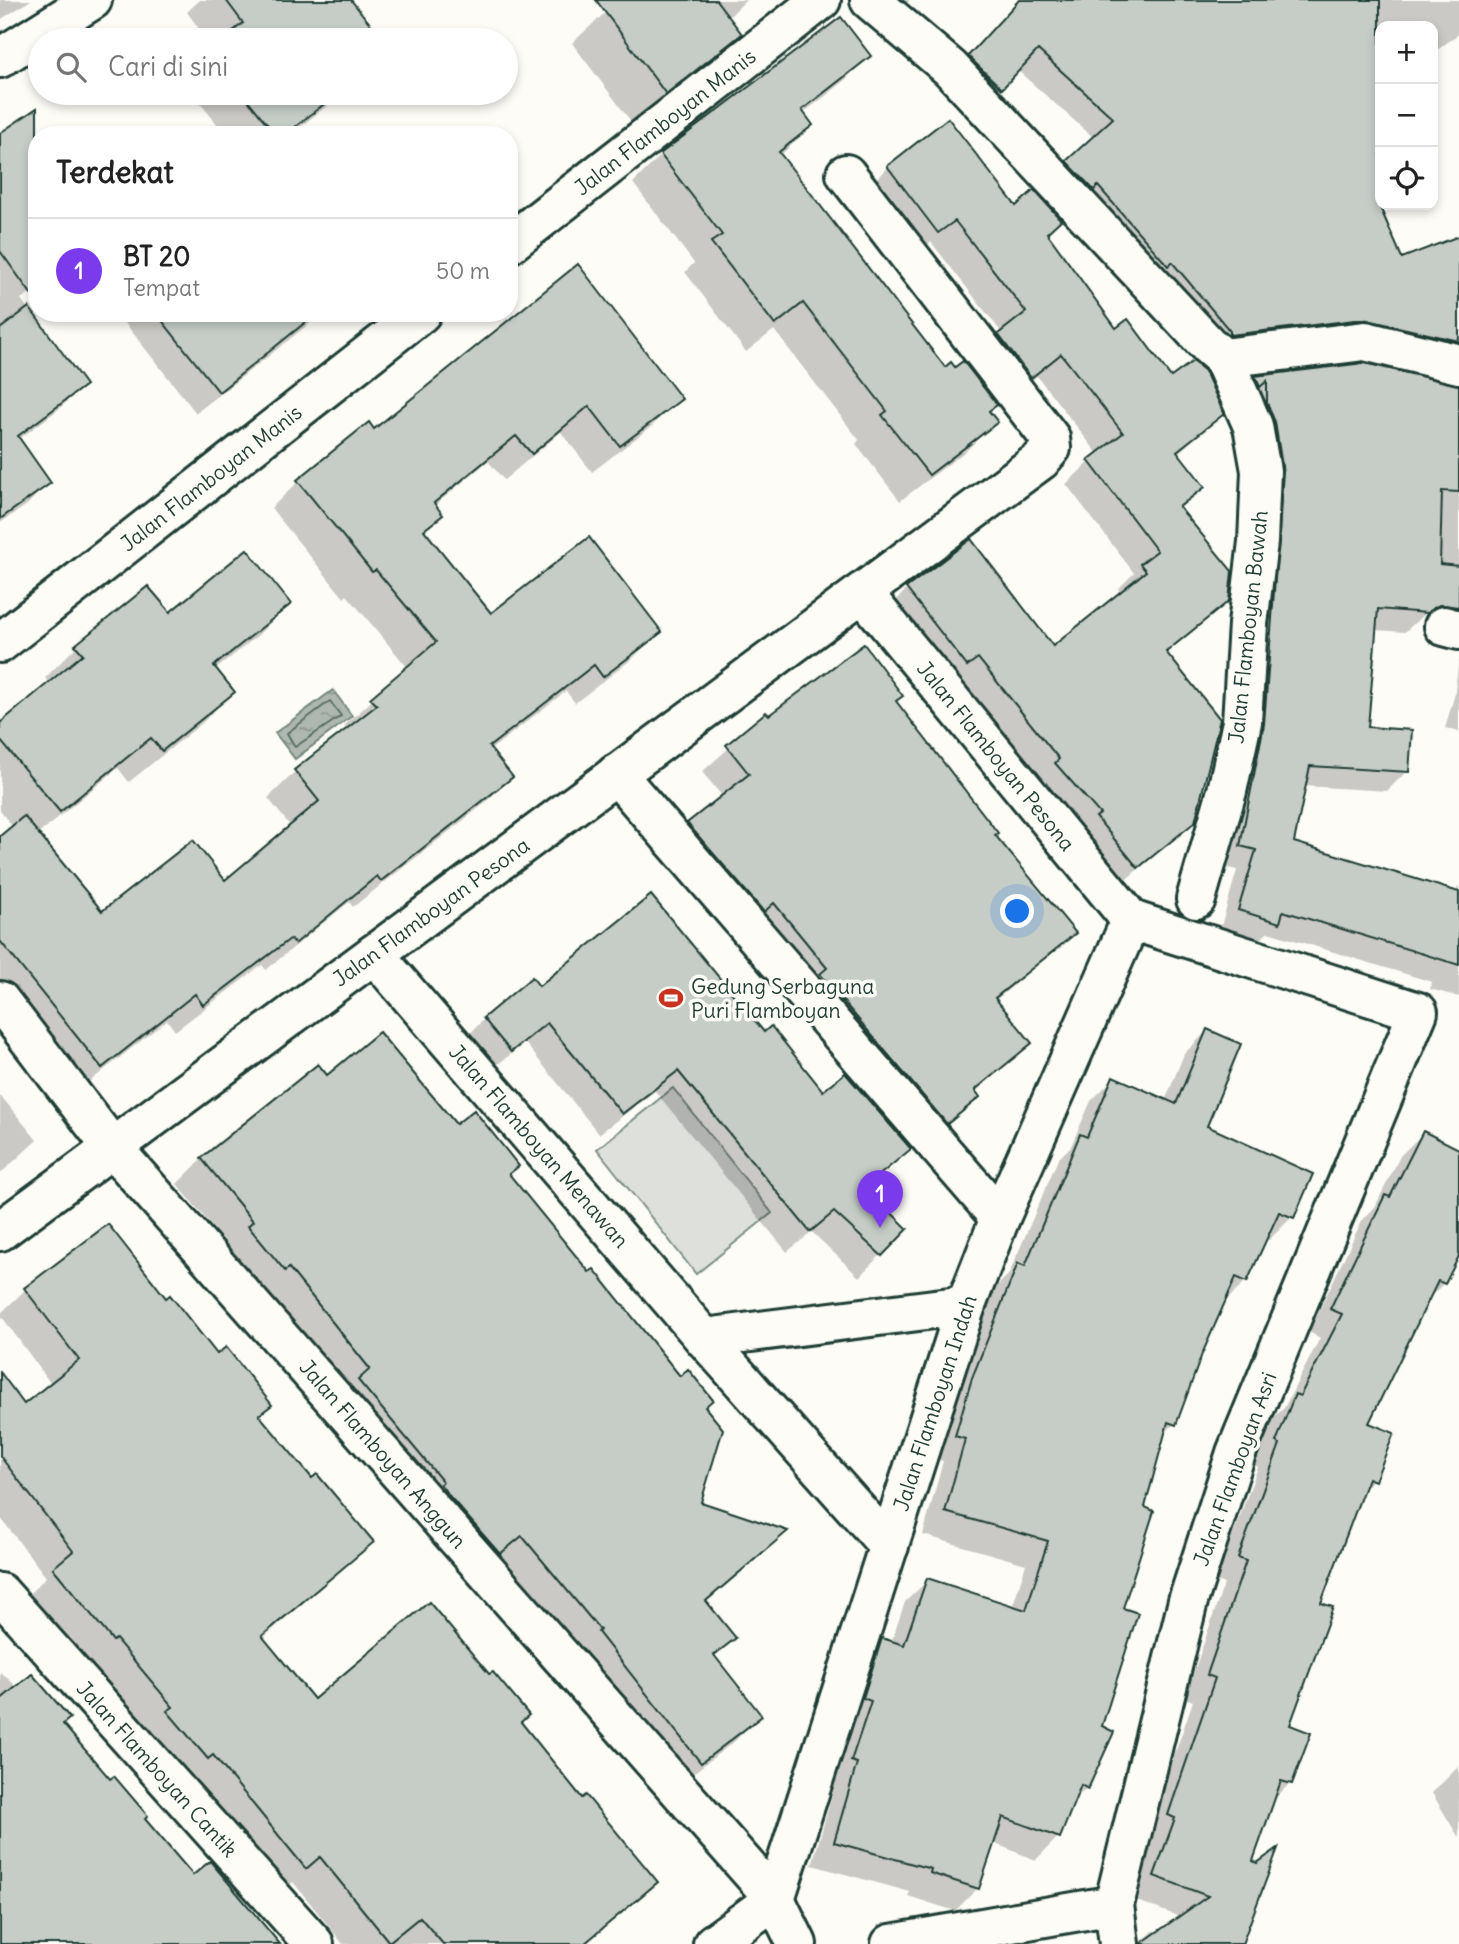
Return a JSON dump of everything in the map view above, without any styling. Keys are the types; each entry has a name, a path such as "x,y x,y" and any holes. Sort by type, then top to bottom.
{"street":[{"path":"48,28 92,0"},
{"name":"Jalan Flamboyan Manis","path":"518,237 821,0"},
{"name":"Jalan Flamboyan Bawah","path":"870,0 950,68 1223,358 1253,426 1261,471 1258,542 1248,624 1242,722 1227,792 1196,899"},
{"path":"0,58 28,40"},
{"name":"Jalan Flamboyan Pesona","path":"0,1231 111,1146 1041,460 1051,448 1050,438 846,174"},
{"name":"Jalan Flamboyan Manis","path":"0,643 410,322"},
{"path":"1223,358 1365,341 1459,364"},
{"name":"Jalan Flamboyan Pesona","path":"862,592 1131,920"},
{"path":"616,775 1000,1217"},
{"name":"Jalan Flamboyan Asri","path":"1119,1944 1114,1905 1188,1601 1236,1453 1418,1012 1131,920"},
{"name":"Jalan Flamboyan Indah","path":"775,1899 966,1305 1000,1217 1131,920"},
{"name":"Jalan Flamboyan Menawan","path":"374,954 704,1338 889,1546"},
{"name":"Jalan Flamboyan Anggun","path":"0,1001 111,1146 775,1899 797,1944"},
{"path":"704,1338 966,1305"},
{"name":"Jalan Flamboyan Cantik","path":"0,1593 314,1944"},
{"path":"713,1944 775,1899"},
{"path":"891,1944 1114,1905"}],"shaded area":[{"path":"673,1088 772,1213 696,1274 597,1149"}],"water":[{"path":"333,690 352,716 295,759 275,733"}],"building":[{"path":"226,0 351,0 373,28 237,28 243,23"},
{"path":"596,0 716,0 742,34 666,94"},
{"path":"1019,0 1380,0 1380,21 1375,21 1375,210 1381,210 1402,258 1459,236 1459,341 1363,319 1230,335 1230,331 1172,262 1168,266 1098,186 1094,190 1066,161 1113,118 1038,50 1002,89 968,56"},
{"path":"841,17 871,56 802,110 813,125 779,152 945,367 951,362 955,367 963,361 997,405 989,411 998,422 929,475 882,415 887,411 803,303 775,325 711,242 722,235 660,154"},
{"path":"252,105 323,105 296,126 269,126"},
{"path":"37,108 37,126 28,126 28,290 0,251 0,133"},
{"path":"948,118 1016,206 1034,190 1061,220 1047,233 1116,328 1128,319 1171,377 1193,361 1205,371 1224,414 1177,451 1205,487 1179,507 1232,571 1229,601 1166,652 1220,719 1195,822 1138,868 1096,817 1100,814 1055,763 1059,759 978,658 967,666 906,588 971,539 1053,646 1146,571 1140,564 1157,551 1088,460 1123,433 1061,354 1031,378 998,334 1026,312 955,221 938,233 887,166"},
{"path":"578,264 682,399 620,446 589,406 532,454 516,436 434,503 443,515 424,530 491,613 589,537 662,632 603,677 594,665 489,747 513,777 381,881 377,876 295,944 290,939 203,1005 195,994 102,1068 0,941 0,836 24,816 102,911 193,840 225,880 319,801 294,770 377,705 370,698 436,642 376,570 372,572 297,480 369,422 374,429 506,322 518,322 518,313"},
{"path":"28,308 28,322 40,322 86,385 18,436 51,483 0,519 0,329"},
{"path":"163,322 306,322 219,392"},
{"path":"1364,363 1459,385 1459,492 1442,491 1440,564 1459,566 1459,607 1439,605 1427,613 1378,609 1368,727 1412,730 1409,772 1310,766 1294,842 1459,892 1459,965 1283,911 1280,923 1238,910 1256,850 1240,846 1264,724 1283,472 1275,422 1267,403 1267,381 1260,387 1255,376"},
{"path":"247,549 291,604 214,666 235,692 162,751 151,738 60,812 0,740 0,723 83,654 75,645 148,586 170,612"},
{"path":"864,644 903,696 896,701 998,833 995,835 1076,933 995,998 1032,1043 975,1090 980,1097 947,1124 820,974 827,968 774,903 764,912 687,823 749,774 726,745 766,712 769,715"},
{"path":"651,895 764,1032 771,1026 823,1091 845,1073 911,1149 865,1187 908,1229 882,1256 834,1212 810,1232 678,1071 622,1114 547,1023 511,1052 483,1018 532,977 539,986"},
{"path":"1207,1029 1241,1044 1207,1126 1313,1174 1294,1218 1279,1212 1247,1282 1236,1277 1202,1354 1176,1425 1168,1422 1145,1507 1154,1511 1123,1608 1138,1613 1102,1726 1114,1732 1088,1789 1081,1785 1060,1838 1003,1817 979,1889 930,1873 931,1869 834,1842 857,1763 851,1761 871,1701 863,1698 882,1638 904,1645 927,1578 1026,1610 1048,1541 945,1512 965,1439 955,1436 972,1378 1018,1263 1025,1266 1080,1134 1087,1137 1113,1076 1176,1104"},
{"path":"379,1032 456,1124 474,1110 519,1166 509,1174 589,1272 594,1269 680,1376 688,1369 713,1400 705,1407 723,1429 701,1502 788,1531 706,1601 736,1638 714,1655 762,1716 701,1763 598,1632 600,1630 522,1536 500,1554 452,1499 440,1484 443,1482 358,1380 370,1369 289,1268 285,1271 248,1226 253,1221 201,1158 318,1064 327,1075"},
{"path":"1423,1131 1459,1149 1459,1256 1445,1284 1438,1281 1369,1423 1394,1433 1375,1481 1368,1478 1321,1603 1333,1607 1290,1725 1311,1733 1292,1784 1281,1781 1253,1861 1257,1863 1278,1848 1242,1944 1140,1944 1208,1896 1154,1876 1175,1818 1168,1815 1215,1678 1207,1675 1246,1561 1238,1558 1280,1444 1276,1442 1295,1394 1300,1396 1342,1314 1330,1309 1385,1195 1390,1197"},
{"path":"108,1224 166,1298 170,1295 217,1354 226,1347 272,1405 259,1415 312,1478 317,1474 374,1542 262,1636 314,1699 429,1602 489,1674 493,1672 529,1715 521,1722 582,1798 586,1795 658,1882 584,1944 443,1944 420,1917 389,1942 320,1857 306,1869 213,1755 208,1759 167,1711 173,1707 116,1639 113,1641 53,1568 73,1551 0,1456 0,1372 24,1404 79,1360 24,1288"},
{"path":"32,1674 70,1718 63,1724 110,1779 114,1776 148,1816 145,1819 193,1875 210,1861 280,1944 0,1944 0,1700"}],"place":[{"name":"Gedung Serbaguna Puri Flamboyan","path":"671,998"},
{"name":"BT 20","path":"880,1228"}]}
